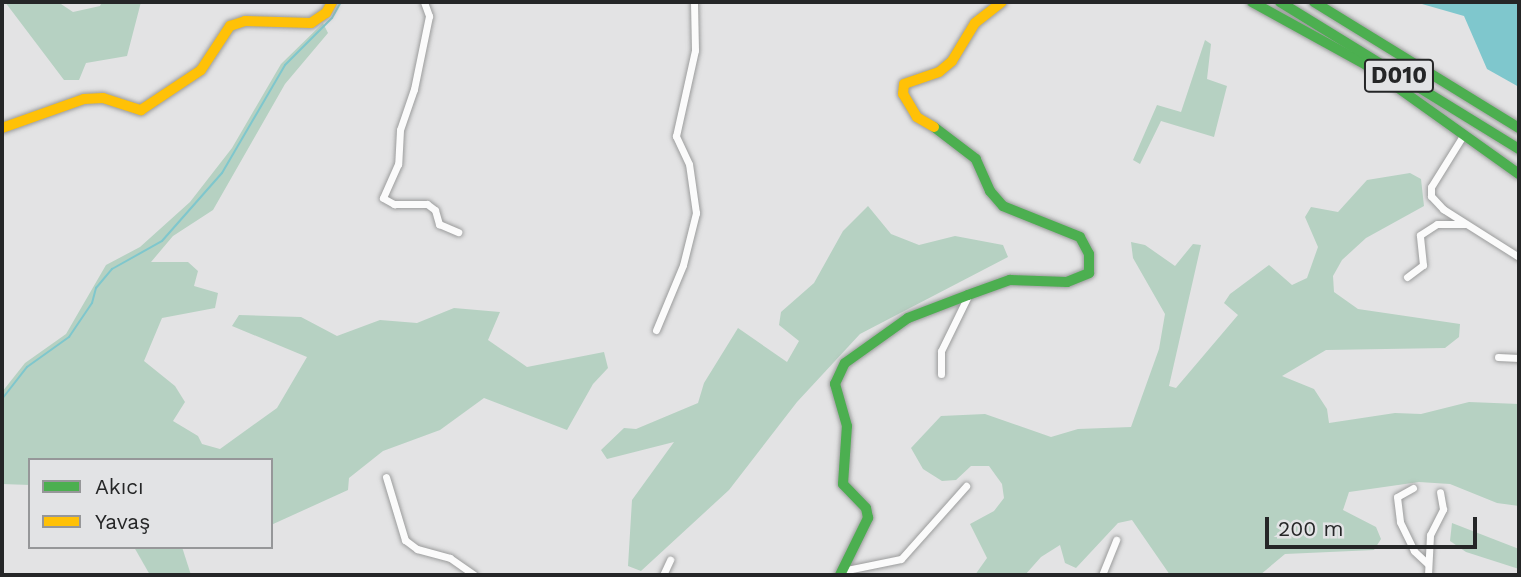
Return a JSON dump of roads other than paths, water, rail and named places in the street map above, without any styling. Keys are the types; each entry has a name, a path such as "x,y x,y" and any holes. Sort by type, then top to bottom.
{"main road":[{"path":"2,128 84,99 103,98 141,110 201,70 230,26 245,21 311,23 326,13 332,2"},
{"path":"841,573 868,518 866,508 844,484 847,426 835,384 845,363 867,343 908,318 968,295 1010,280 1067,282 1089,273 1089,254 1080,237 1067,228 1039,222 1003,206 990,191 976,159 960,143 916,117 903,94 904,84 913,78 939,72 953,61 975,23 1002,2"},
{"path":"1252,2 1366,65 1519,174"},
{"name":"D010","path":"1280,2 1519,149"},
{"name":"D010","path":"1314,2 1519,128"}],"street":[{"path":"424,2 429,16 414,89 400,130 398,164 383,198 394,204 428,204 435,210 439,224 458,232"},
{"path":"656,330 683,265 696,213 689,164 676,136 695,50 694,2"},
{"path":"1465,133 1431,187 1431,196 1519,257"},
{"path":"1406,277 1423,265 1420,235 1447,222 1469,224"},
{"path":"941,374 944,342 968,295"},
{"path":"1498,357 1519,358"},
{"path":"386,477 405,540 417,549 450,558 474,575"},
{"path":"841,573 901,559 966,486"},
{"path":"1413,488 1397,497 1400,522 1414,551 1428,564"},
{"path":"1428,575 1430,535 1443,509 1440,492"},
{"path":"1102,575 1116,540"},
{"path":"663,575 670,560"}],"water":[{"path":"1415,2 1519,2 1519,87 1487,69 1464,16"}],"waterway":[{"path":"2,399 27,367 69,337 92,303 96,288 112,269 162,241 222,173 285,65 332,18 341,2"}]}
